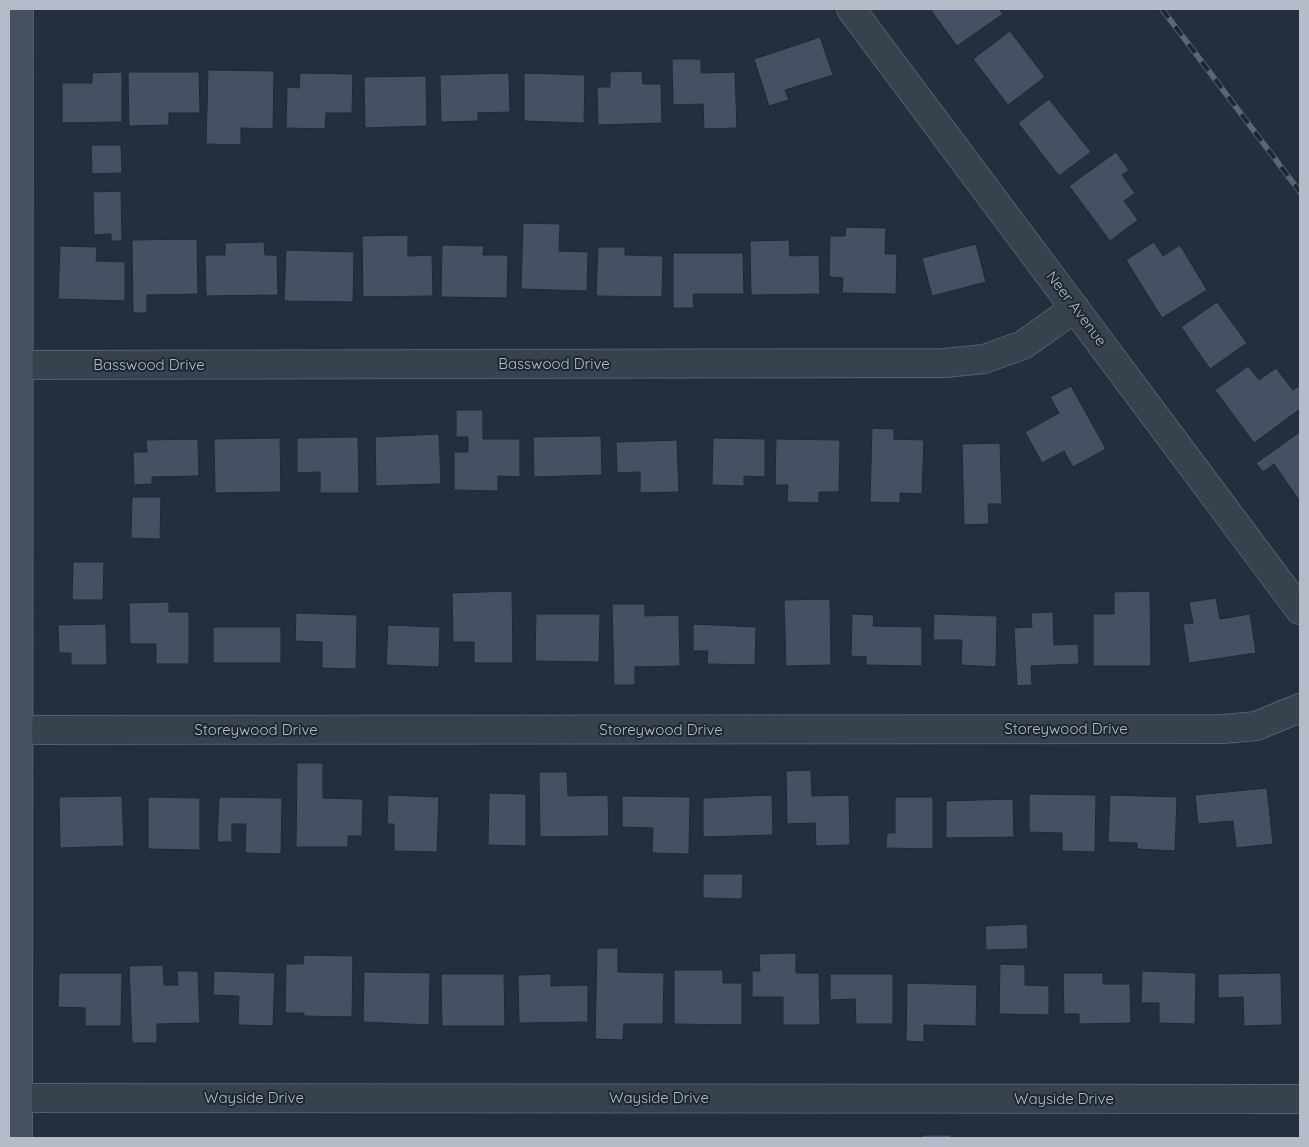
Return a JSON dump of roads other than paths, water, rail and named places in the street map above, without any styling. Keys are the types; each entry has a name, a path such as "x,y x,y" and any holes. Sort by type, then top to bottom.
{"main road":[{"path":"18,9 14,158 18,365 14,534 18,730 13,904 18,1138"}],"street":[{"name":"Neer Avenue","path":"851,9 1300,610"},
{"name":"Basswood Drive","path":"18,365 945,363 984,359 1023,345 1075,308"},
{"name":"Storeywood Drive","path":"18,730 1224,729 1256,726 1300,708"},
{"name":"Wayside Drive","path":"18,1098 1300,1099"}],"railway":[{"path":"1162,9 1300,192"}]}
